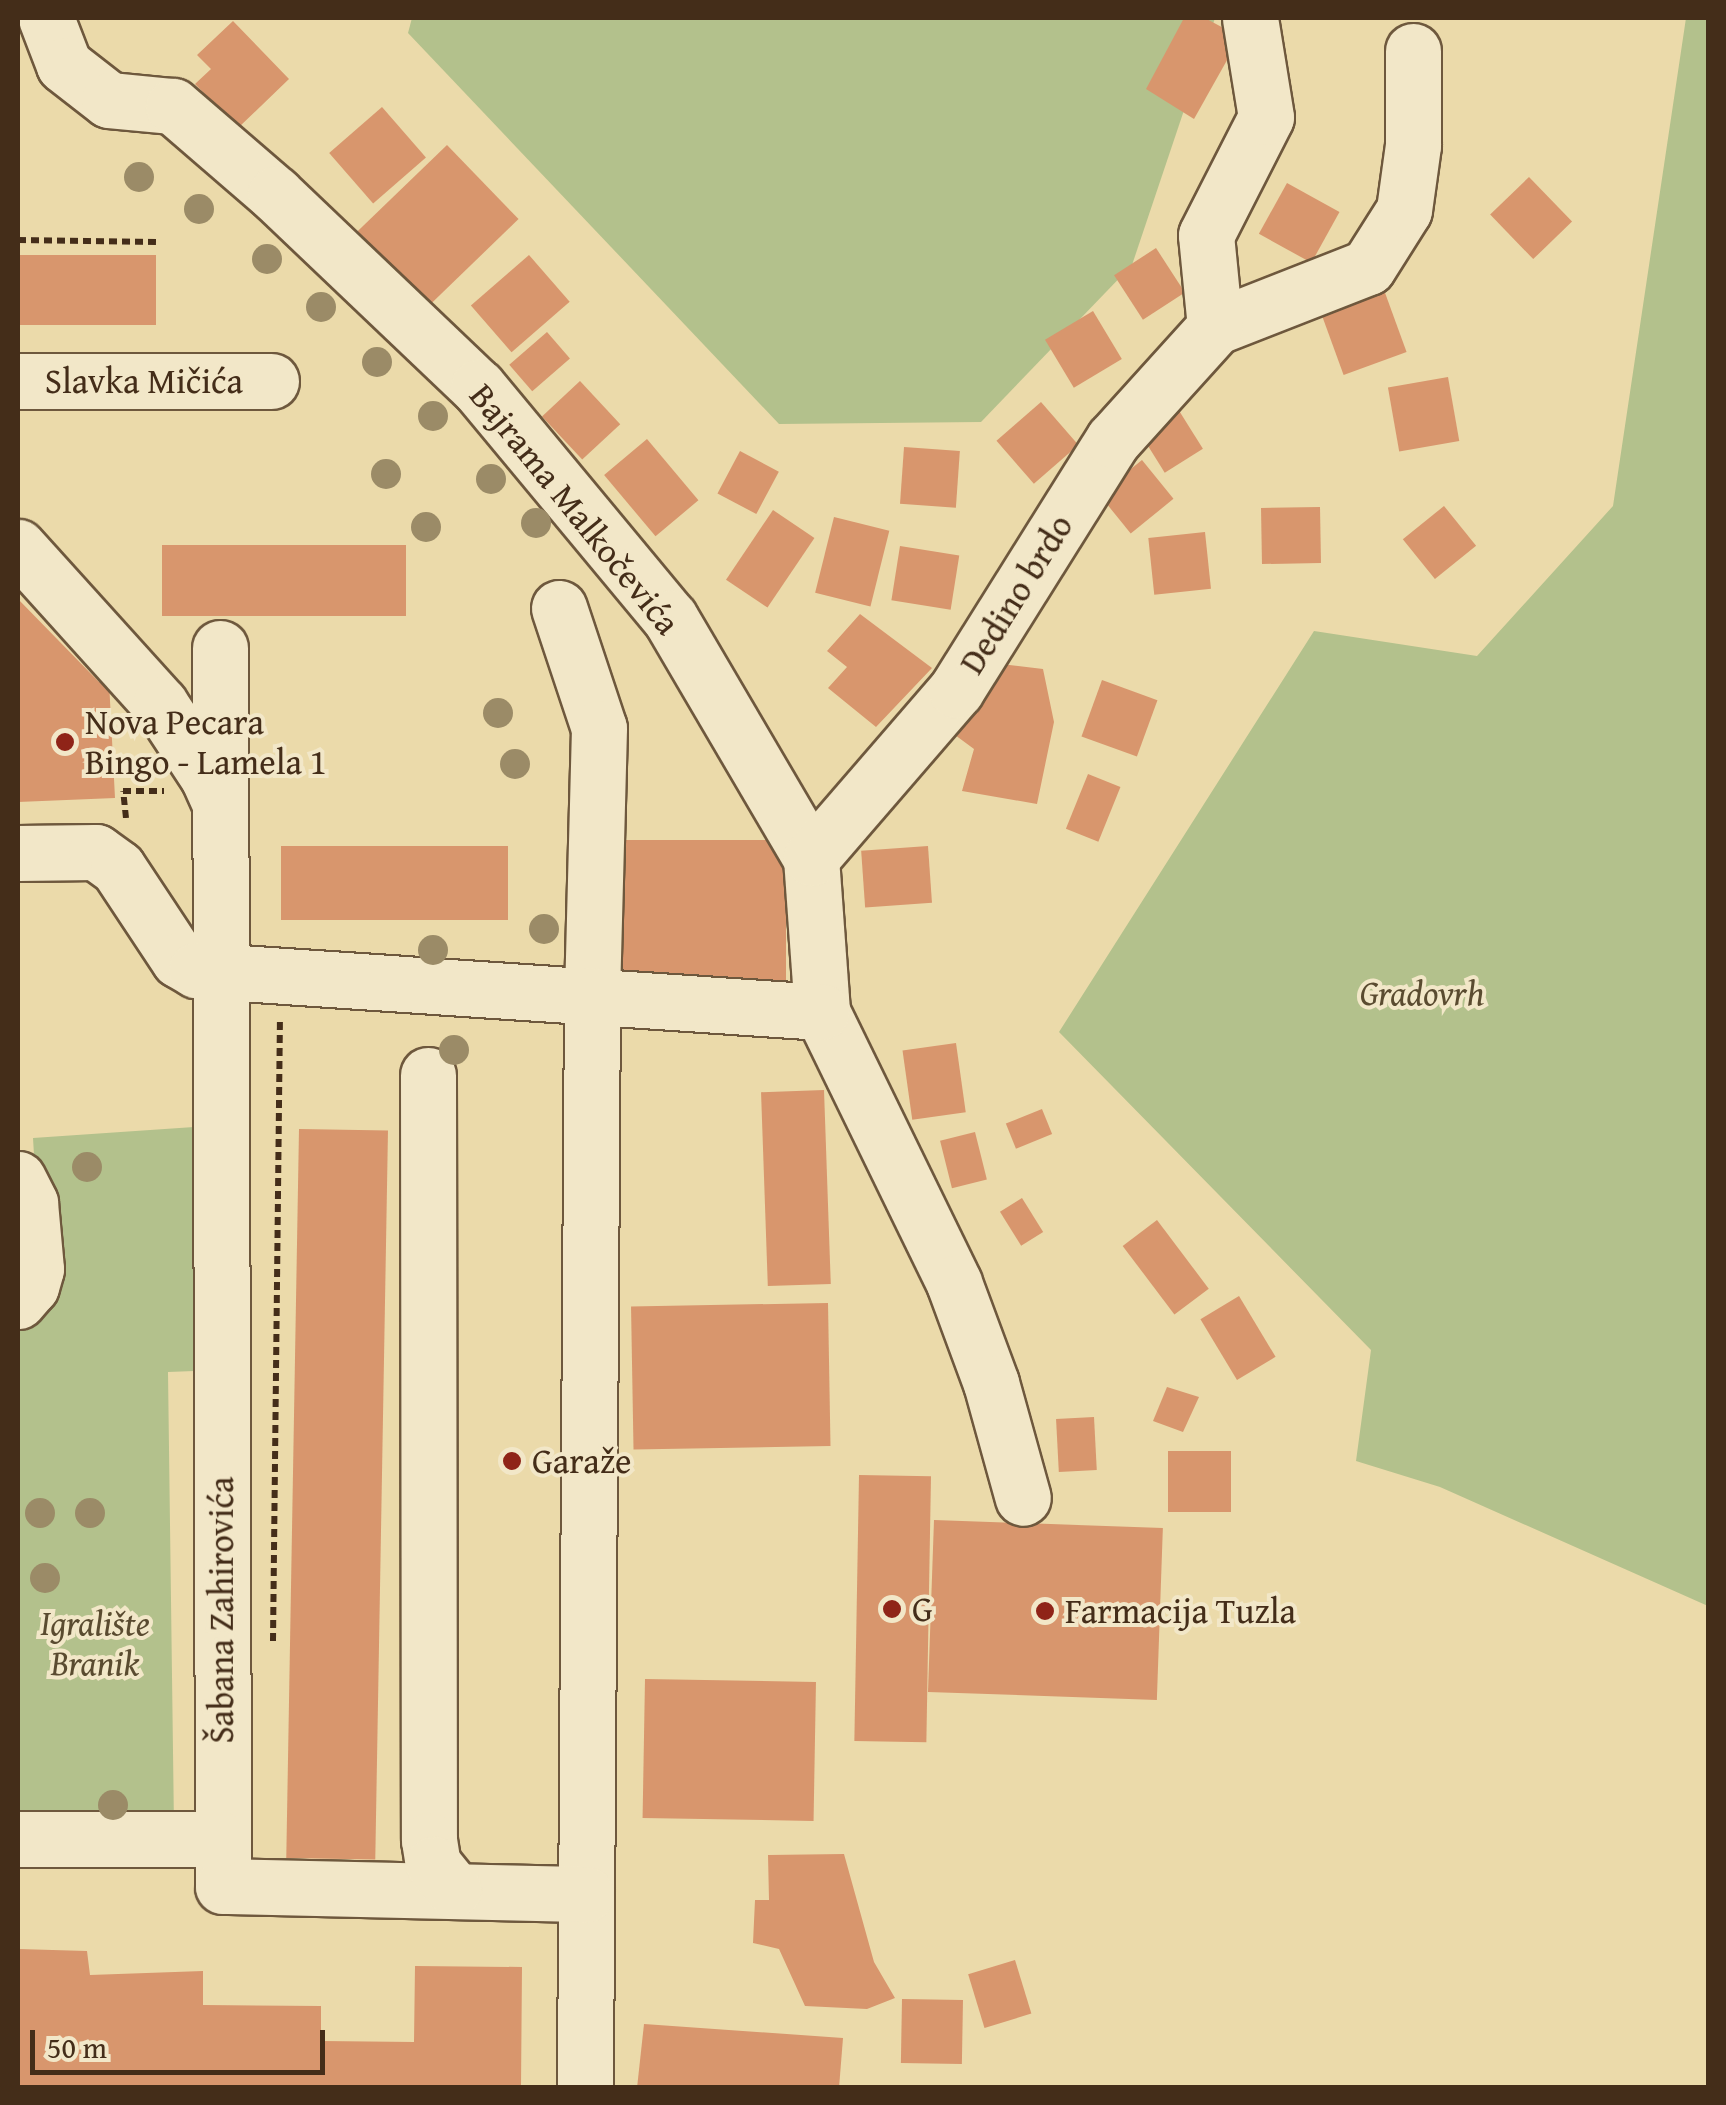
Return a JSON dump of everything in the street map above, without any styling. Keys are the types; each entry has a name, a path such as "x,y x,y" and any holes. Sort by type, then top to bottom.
{"street":[{"name":"Bajrama Malkočevića","path":"46,18 64,65 109,100 173,106 275,194 478,387 670,618 811,858 822,1012 954,1283 991,1383 1023,1498"},
{"path":"1215,327 1206,235 1266,116 1250,18"},
{"name":"Dedino brdo","path":"811,858 956,690 1113,440 1215,327 1368,266 1404,210 1413,145 1413,51"},
{"name":"Slavka Mičića","path":"18,380 270,381"},
{"path":"18,547 160,704 218,801"},
{"path":"559,608 599,728 592,995 585,2088"},
{"name":"Šabana Zahirovića","path":"220,648 218,801 224,971 220,1838 223,1886 586,1894"},
{"path":"18,853 96,852 118,868 179,960 196,970 822,1012"},
{"path":"428,1076 429,1840 433,1864 454,1890"},
{"path":"18,1180 30,1203 36,1269 31,1286 18,1302"},
{"path":"18,1840 220,1838"}],"path":[{"path":"18,240 156,242"},
{"path":"126,821 123,791 218,801"},
{"path":"273,1649 280,1017"}],"green space":[{"path":"412,18 1215,18 1132,265 981,422 779,424 408,33"},
{"name":"Gradovrh","path":"1686,18 1708,18 1708,1606 1440,1487 1356,1461 1371,1350 1059,1032 1314,631 1477,656 1613,506"},
{"name":"Igralište Branik","path":"194,1127 194,1371 168,1372 174,1827 18,1829 18,1224 38,1223 33,1138"}],"building":[{"path":"1184,18 1205,18 1240,37 1194,119 1146,89"},
{"path":"233,21 289,79 238,128 195,84 211,69 197,55"},
{"path":"382,107 426,158 373,203 329,153"},
{"path":"447,145 519,219 426,309 354,235"},
{"path":"1529,177 1572,222 1533,259 1490,215"},
{"path":"1287,183 1339,212 1311,263 1259,234"},
{"path":"1156,248 1185,292 1143,320 1114,275"},
{"path":"18,255 156,255 156,325 18,325"},
{"path":"529,255 570,302 512,352 471,306"},
{"path":"1384,290 1407,352 1344,375 1321,313"},
{"path":"1093,311 1122,359 1074,388 1045,340"},
{"path":"547,332 570,358 532,391 509,365"},
{"path":"1448,377 1459,441 1399,452 1388,388"},
{"path":"580,381 620,424 582,460 542,416"},
{"path":"1041,402 1078,445 1034,484 996,441"},
{"path":"1178,409 1203,449 1165,473 1140,433"},
{"path":"647,439 698,500 656,536 604,475"},
{"path":"904,447 960,451 956,508 900,504"},
{"path":"740,451 779,472 756,514 717,493"},
{"path":"1142,460 1173,499 1131,533 1099,495"},
{"path":"1444,506 1476,546 1435,579 1403,539"},
{"path":"1320,507 1321,563 1262,564 1261,508"},
{"path":"773,510 814,538 767,608 726,580"},
{"path":"834,517 889,531 870,606 815,593"},
{"path":"1205,532 1211,589 1154,595 1148,538"},
{"path":"162,545 406,545 406,616 162,616"},
{"path":"900,546 959,555 951,610 891,600"},
{"name":"Nova Pecara Bingo - Lamela 1","path":"18,599 99,682 109,681 115,798 18,802"},
{"path":"860,614 932,668 876,727 828,688 847,667 827,651"},
{"path":"1001,664 1043,669 1054,722 1037,804 962,791 974,749 955,735"},
{"path":"1102,680 1157,700 1137,757 1081,736"},
{"path":"1088,774 1120,787 1098,842 1066,829"},
{"path":"617,840 786,840 786,980 617,980"},
{"path":"281,846 508,846 508,920 281,920"},
{"path":"928,846 932,903 865,908 861,851"},
{"path":"956,1043 966,1112 912,1120 903,1051"},
{"path":"824,1090 831,1284 768,1286 761,1092"},
{"path":"1042,1109 1052,1134 1016,1149 1006,1124"},
{"path":"299,1129 388,1131 375,1859 286,1858"},
{"path":"975,1132 987,1180 952,1188 940,1141"},
{"path":"1022,1198 1043,1232 1021,1246 1000,1212"},
{"path":"1157,1220 1209,1289 1174,1315 1123,1246"},
{"path":"1239,1296 1276,1357 1237,1380 1200,1319"},
{"path":"828,1303 830,1446 634,1449 631,1306"},
{"path":"1167,1387 1199,1397 1183,1432 1153,1421"},
{"path":"1094,1417 1097,1470 1059,1472 1056,1419"},
{"path":"1168,1451 1231,1451 1231,1512 1168,1512"},
{"name":"G","path":"859,1475 931,1476 926,1742 854,1741"},
{"name":"Farmacija Tuzla","path":"934,1520 1163,1528 1157,1700 928,1692"},
{"path":"645,1679 816,1682 814,1821 643,1818"},
{"path":"844,1854 874,1962 895,1998 867,2009 805,2006 779,1949 753,1943 755,1900 769,1900 768,1855"},
{"path":"18,1949 87,1951 90,1975 203,1971 203,2005 321,2006 321,2041 414,2042 415,1966 522,1967 521,2088 18,2088"},
{"path":"1015,1960 1031,2014 985,2028 968,1974"},
{"path":"902,1999 963,2000 962,2064 901,2063"},
{"path":"644,2024 843,2038 839,2088 637,2088"}],"place":[{"name":"Nova Pecara Bingo - Lamela 1","path":"65,742"},
{"name":"Garaže","path":"512,1461"},
{"name":"G","path":"892,1609"},
{"name":"Farmacija Tuzla","path":"1045,1611"}]}
